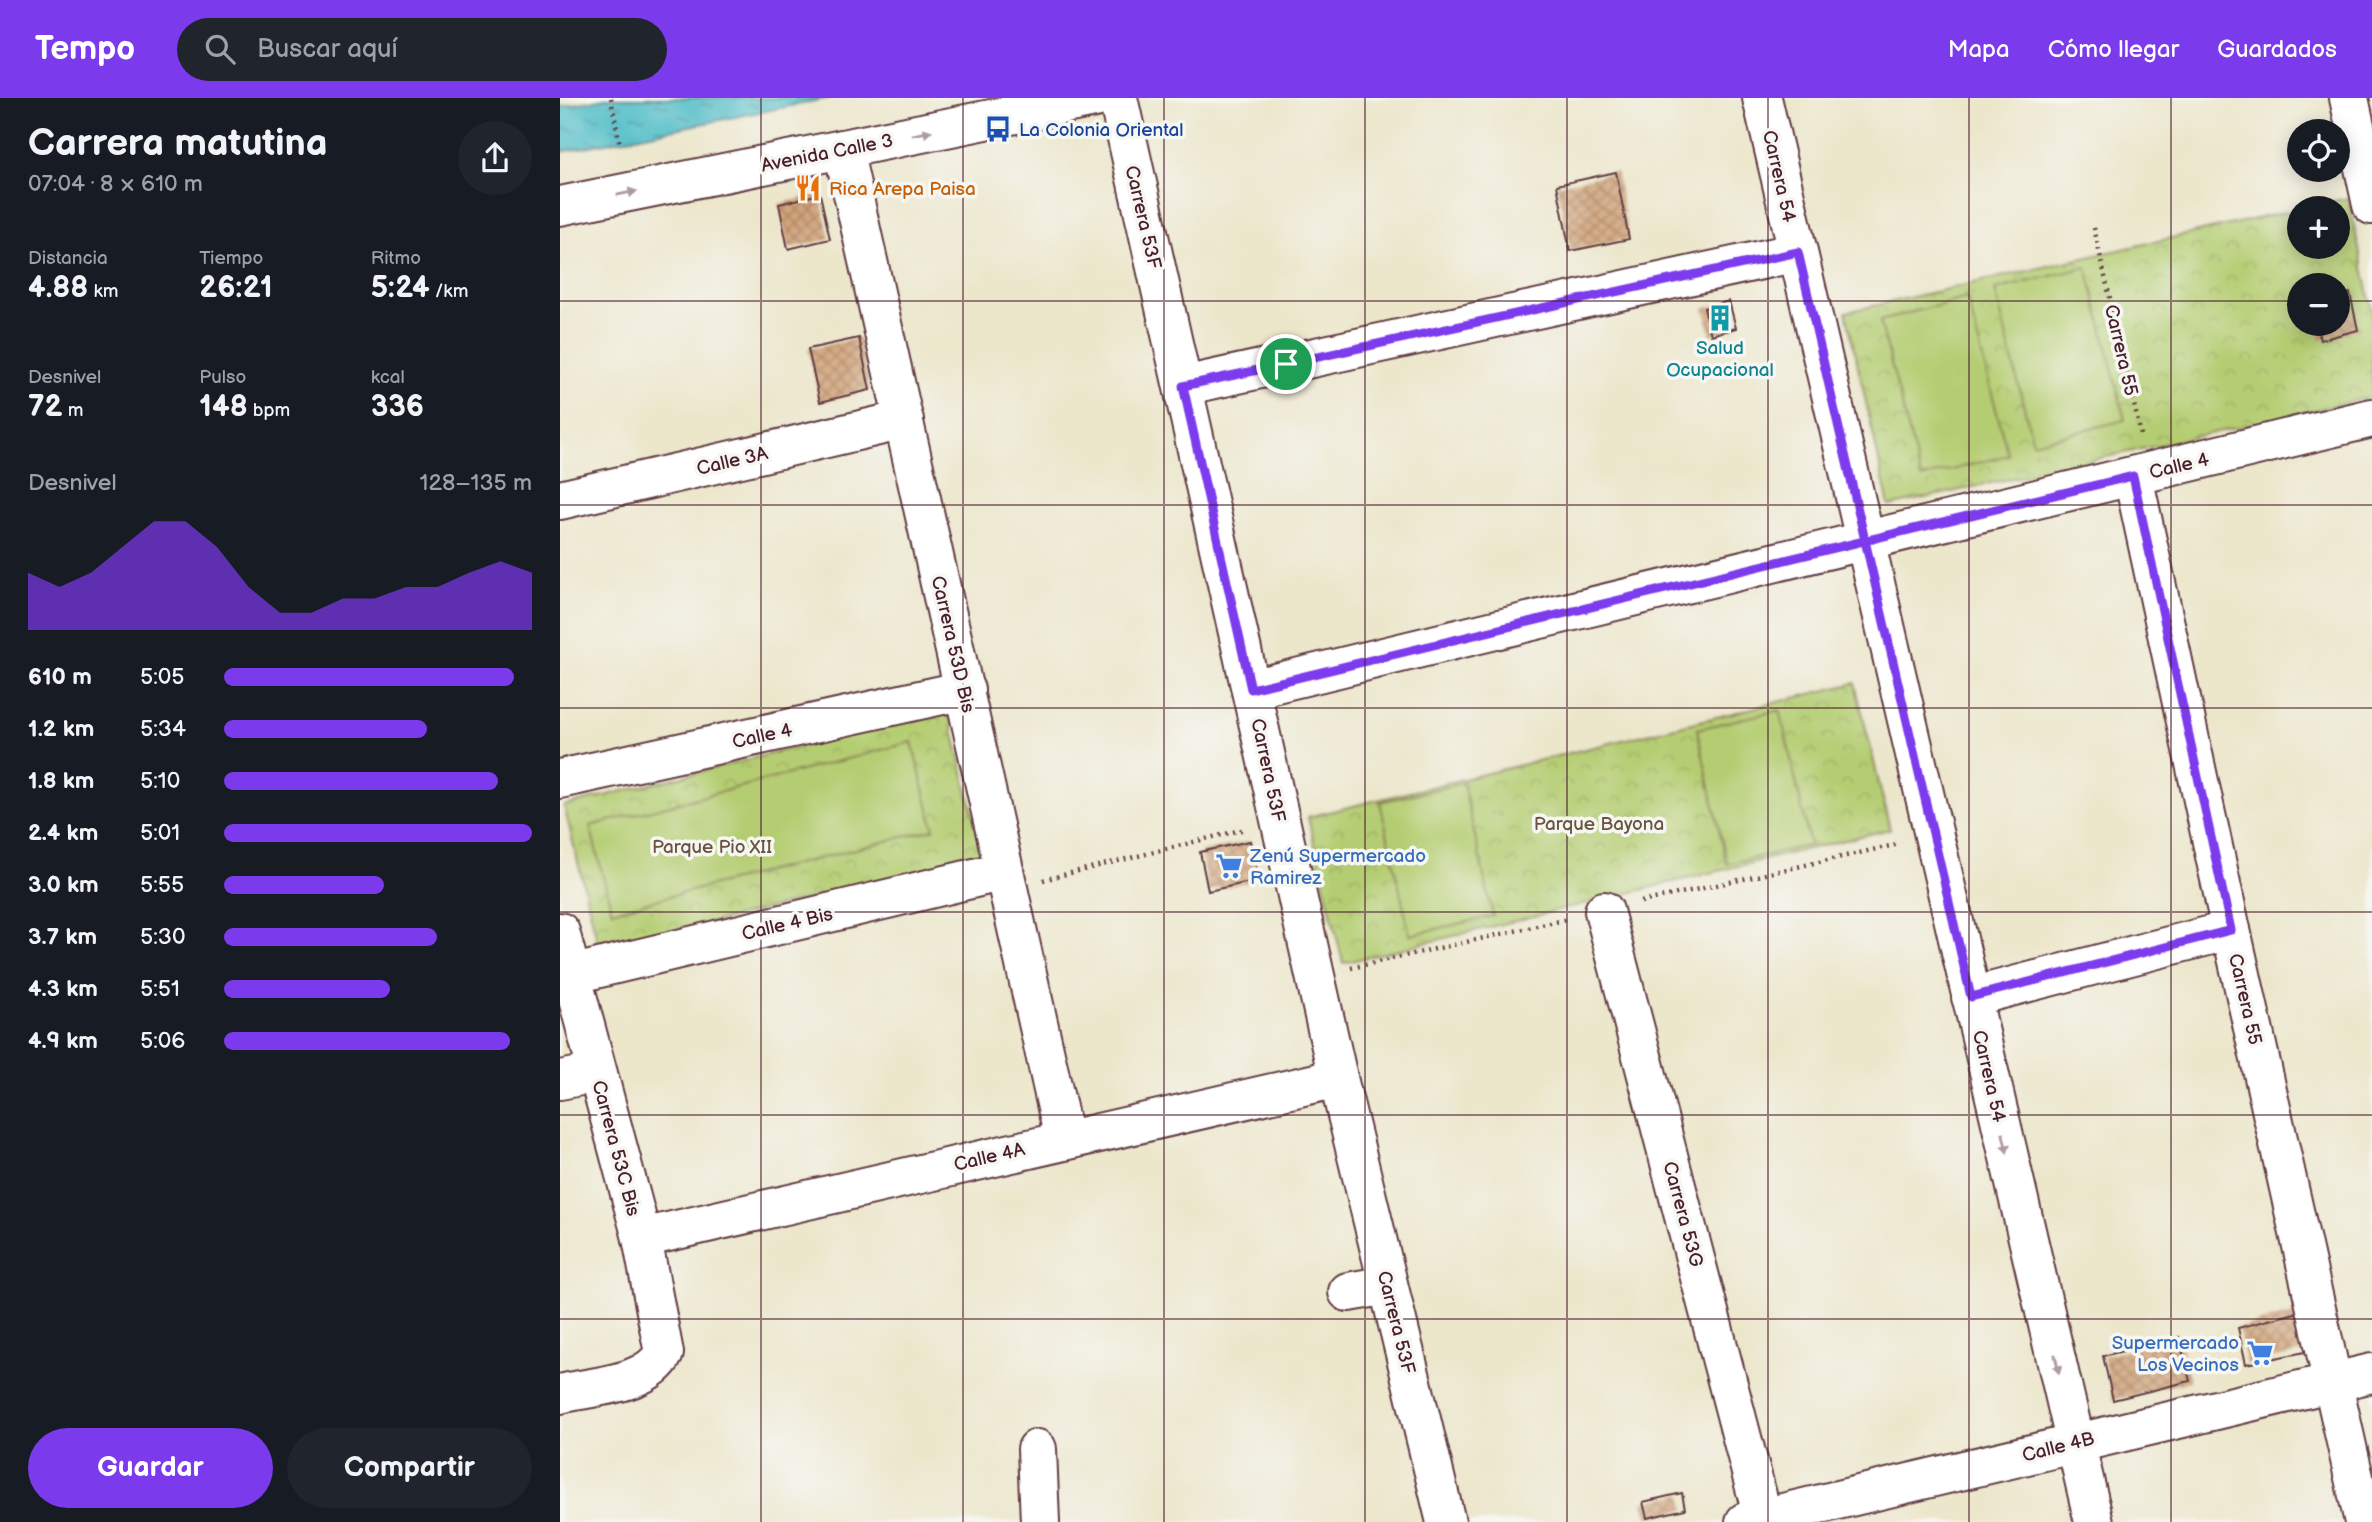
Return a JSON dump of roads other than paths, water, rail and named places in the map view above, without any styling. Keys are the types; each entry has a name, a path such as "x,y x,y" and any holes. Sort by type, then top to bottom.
{"street":[{"name":"Avenida Calle 3","path":"560,206 1095,98"},
{"name":"Carrera 53F","path":"1118,98 1338,1078 1446,1522"},
{"name":"Carrera 54","path":"1762,98 2094,1522"},
{"path":"2349,98 2372,205"},
{"name":"Carrera 53D Bis","path":"843,149 1064,1139"},
{"path":"1183,386 1798,252"},
{"name":"Calle 4","path":"1251,689 2372,418"},
{"name":"Calle 3A","path":"560,500 904,421"},
{"name":"Carrera 55","path":"2141,474 2231,930 2364,1522"},
{"name":"Calle 4","path":"560,779 965,691"},
{"name":"Calle 4 Bis","path":"570,975 1006,880"},
{"name":"Carrera 53G","path":"1604,911 1754,1520"},
{"path":"1971,997 2231,930"},
{"name":"Carrera 53C Bis","path":"560,932 570,975 578,1076 642,1238 664,1353 658,1365 643,1374 560,1394"},
{"name":"Calle 4A","path":"642,1238 1338,1078"},
{"path":"1348,1292 1388,1285"},
{"name":"Calle 4B","path":"1754,1520 2075,1441 2372,1373"},
{"path":"1037,1449 1040,1522"}],"water":[{"path":"605,98 830,98 560,152 560,107"}],"place":[{"name":"La Colonia Oriental","path":"998,129"},
{"name":"Rica Arepa Paisa","path":"808,188"},
{"name":"Salud Ocupacional","path":"1720,318"},
{"name":"Zenú Supermercado Ramirez","path":"1229,866"},
{"name":"Supermercado Los Vecinos","path":"2260,1353"}],"park label":[{"name":"Parque Bayona","path":"1599,823"},
{"name":"Parque Pio XII","path":"712,846"}]}
